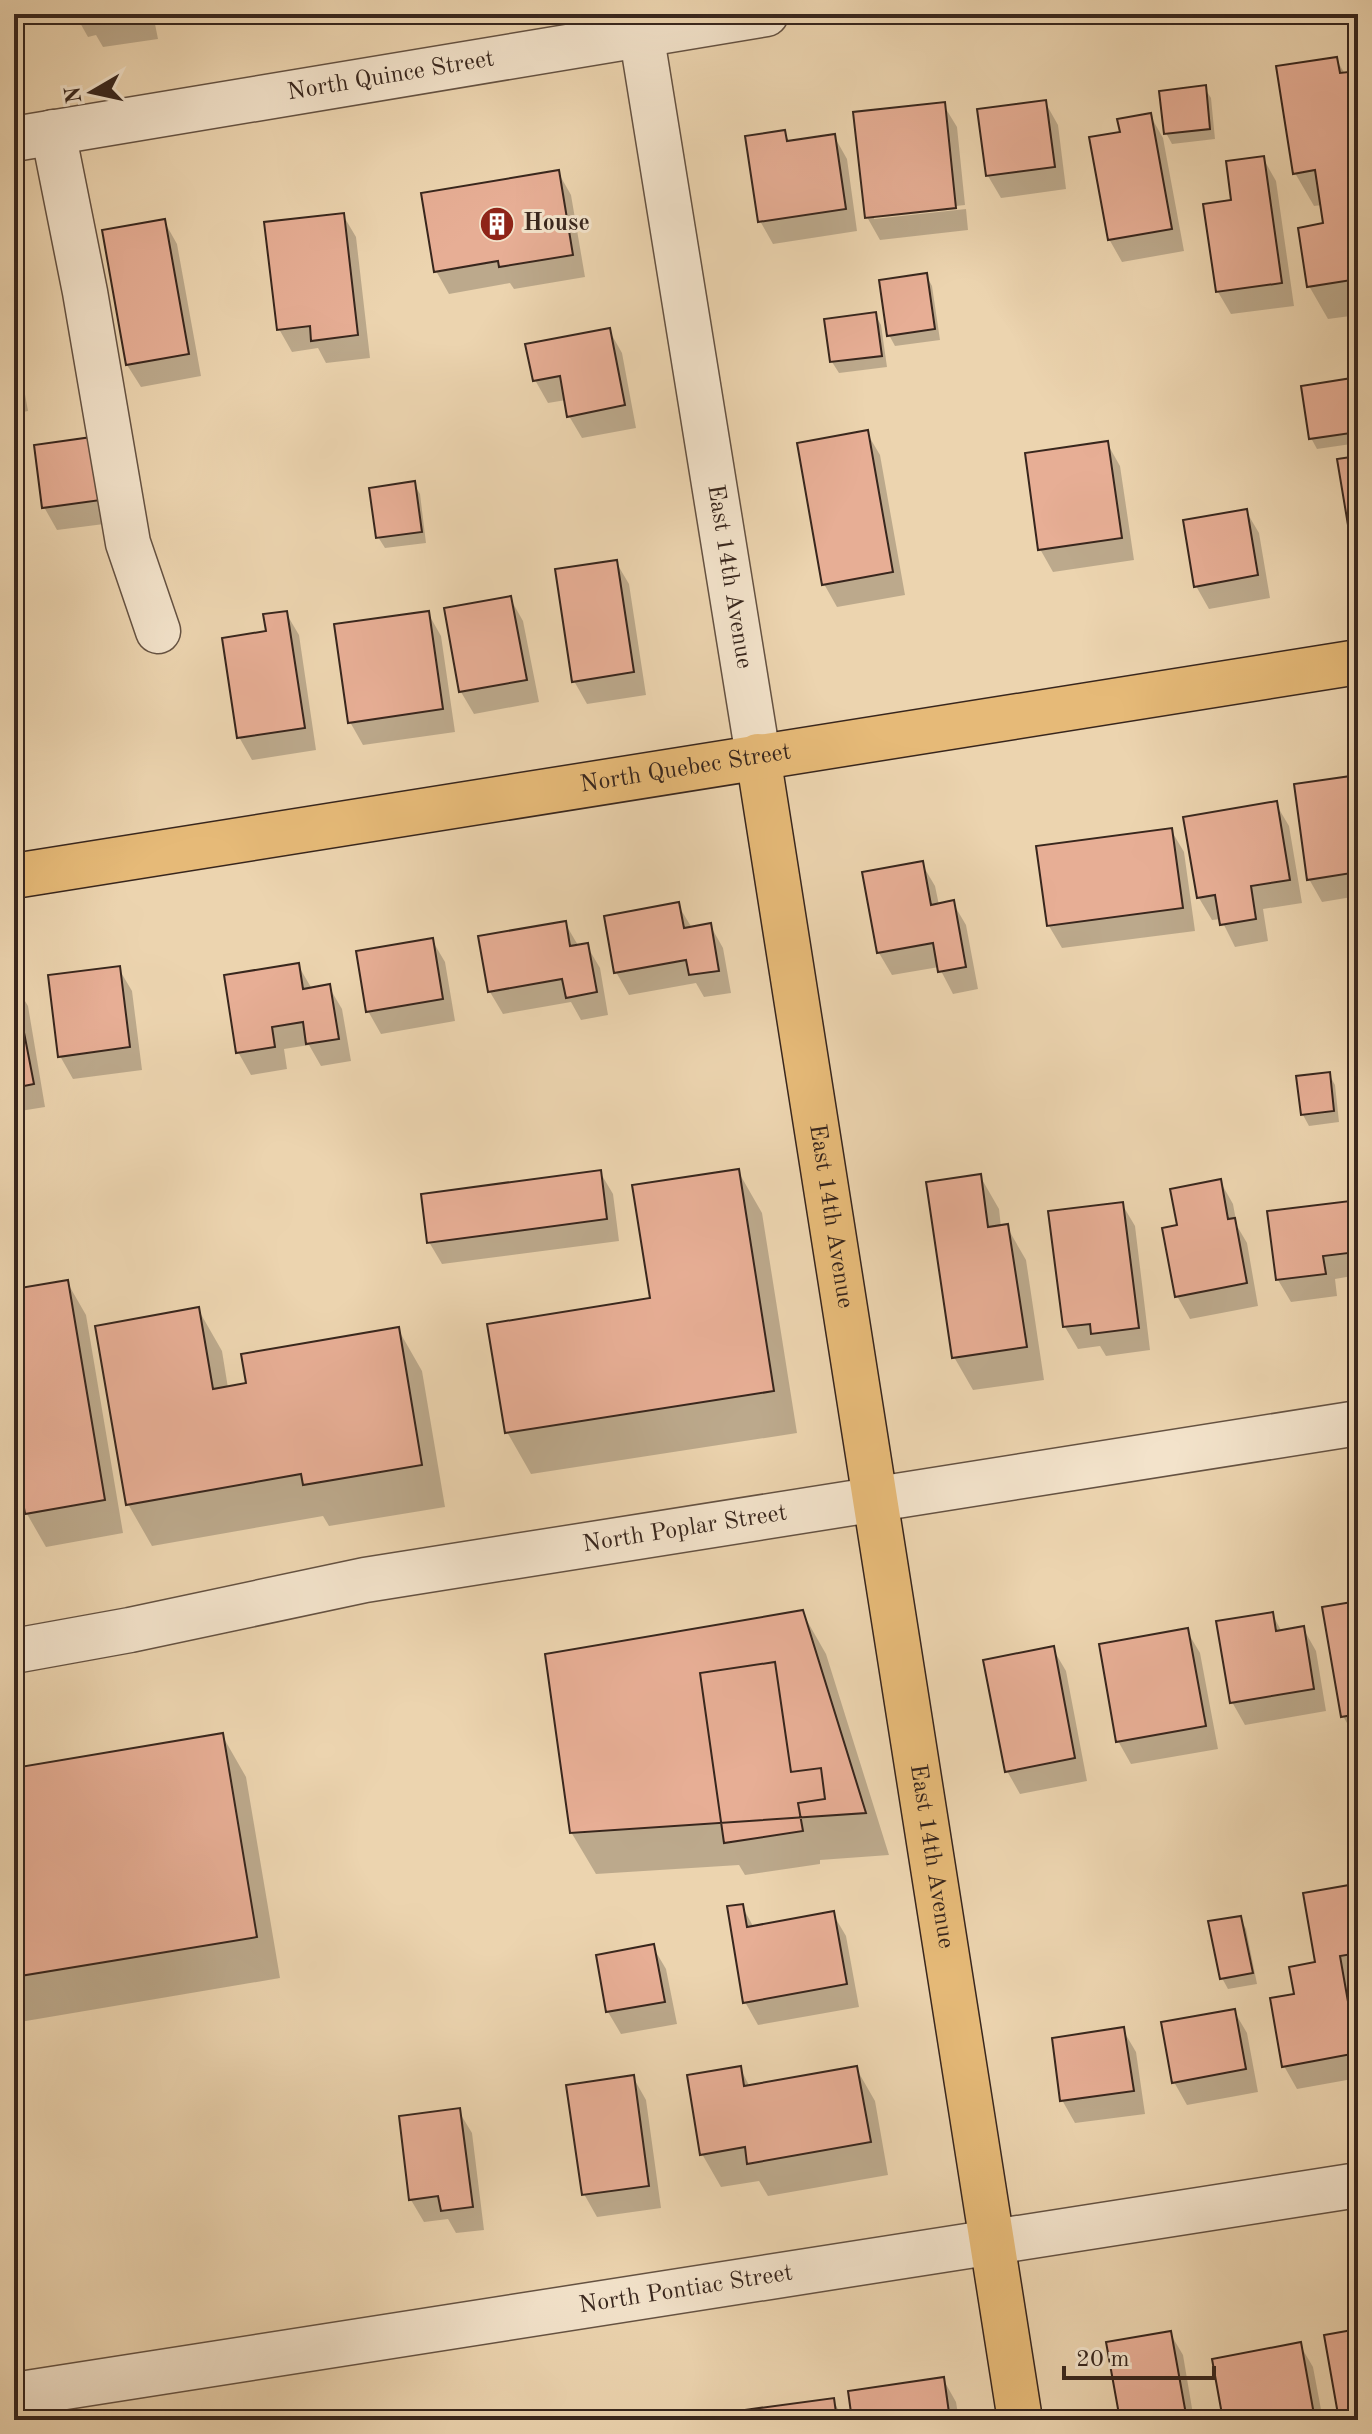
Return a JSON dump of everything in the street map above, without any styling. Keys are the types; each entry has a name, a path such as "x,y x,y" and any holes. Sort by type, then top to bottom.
{"main road":[{"name":"North Quebec Street","path":"14,876 1358,662"},
{"name":"East 14th Avenue","path":"758,756 1020,2420"}],"street":[{"name":"North Quince Street","path":"34,136 640,24 766,14"},
{"name":"East 14th Avenue","path":"640,24 758,756"},
{"path":"34,136 85,292 128,543 158,631"},
{"name":"North Poplar Street","path":"14,1651 130,1630 365,1580 1358,1423"},
{"name":"North Pontiac Street","path":"14,2395 1358,2185"}],"building":[{"path":"1337,57 1340,73 1358,71 1358,230 1351,231 1358,279 1307,287 1298,228 1323,223 1315,170 1293,174 1276,66"},
{"path":"1206,85 1210,129 1164,134 1159,91"},
{"path":"1046,100 1055,167 986,176 977,109"},
{"path":"945,102 956,208 865,218 853,112"},
{"path":"1151,113 1172,229 1108,240 1089,137 1120,132 1117,119"},
{"path":"785,130 787,141 835,134 846,209 758,222 745,136"},
{"path":"1264,156 1282,283 1216,292 1203,204 1231,200 1226,161"},
{"name":"House","path":"559,170 573,255 499,267 498,261 434,272 421,193"},
{"path":"344,213 358,335 311,341 310,326 277,330 264,222"},
{"path":"165,219 189,354 126,365 102,230"},
{"path":"927,273 935,329 887,336 879,280"},
{"path":"876,312 882,356 830,362 824,319"},
{"path":"610,328 625,405 567,417 560,376 533,381 525,344"},
{"path":"1352,378 1358,432 1309,439 1301,386"},
{"path":"868,430 893,572 822,585 797,443"},
{"path":"92,437 101,500 42,508 34,445"},
{"path":"1108,441 1122,538 1038,550 1025,453"},
{"path":"1358,456 1358,542 1351,543 1337,459"},
{"path":"415,481 422,532 376,538 369,488"},
{"path":"1247,509 1258,575 1194,587 1183,520"},
{"path":"617,560 634,672 572,682 555,569"},
{"path":"511,596 527,680 459,692 444,608"},
{"path":"287,611 305,728 237,738 222,638 266,631 263,614"},
{"path":"429,611 443,709 348,723 334,624"},
{"path":"1358,775 1358,872 1307,880 1294,784"},
{"path":"1277,801 1290,880 1251,886 1256,919 1220,925 1215,895 1197,898 1183,817"},
{"path":"1172,828 1183,908 1047,926 1036,846"},
{"path":"923,861 931,905 954,900 966,967 938,972 933,943 877,953 862,872"},
{"path":"679,902 684,928 711,923 719,971 689,975 686,960 614,973 604,916"},
{"path":"566,921 570,946 588,943 597,992 566,998 562,979 488,992 478,936"},
{"path":"433,938 443,999 366,1012 356,951"},
{"path":"299,963 303,989 330,984 339,1039 306,1044 303,1022 272,1027 275,1047 236,1053 224,975"},
{"path":"120,966 130,1047 58,1057 48,975"},
{"path":"14,981 34,1084 14,1088"},
{"path":"1330,1072 1334,1111 1301,1115 1296,1076"},
{"path":"739,1169 774,1391 505,1433 487,1324 650,1298 632,1185"},
{"path":"601,1170 607,1219 427,1243 421,1194"},
{"path":"981,1174 988,1227 1008,1224 1027,1347 952,1358 926,1182"},
{"path":"1221,1179 1228,1219 1235,1218 1247,1283 1175,1297 1162,1228 1177,1225 1170,1189"},
{"path":"1350,1201 1357,1252 1323,1256 1326,1274 1276,1280 1267,1211"},
{"path":"1123,1202 1139,1328 1091,1334 1090,1324 1063,1327 1048,1211"},
{"path":"68,1280 105,1500 25,1514 14,1449 14,1289"},
{"path":"199,1307 213,1389 246,1383 241,1354 399,1327 422,1465 303,1485 301,1474 126,1505 95,1326"},
{"path":"1358,1601 1358,1714 1341,1717 1322,1607"},
{"path":"803,1610 866,1813 570,1833 545,1654"},
{"path":"1273,1612 1276,1631 1304,1626 1314,1689 1230,1703 1216,1621"},
{"path":"1188,1628 1206,1726 1116,1742 1099,1644"},
{"path":"1054,1646 1075,1758 1005,1772 983,1660"},
{"path":"775,1662 791,1772 821,1768 825,1799 798,1803 803,1831 724,1843 700,1673"},
{"path":"223,1733 257,1937 14,1977 14,1768"},
{"path":"1355,1884 1358,1953 1340,1956 1357,2053 1282,2067 1270,1998 1294,1994 1289,1967 1315,1962 1303,1893"},
{"path":"743,1904 747,1927 834,1911 847,1984 743,2003 727,1906"},
{"path":"1241,1916 1253,1973 1220,1979 1208,1921"},
{"path":"654,1944 665,2002 606,2012 596,1955"},
{"path":"1235,2009 1246,2069 1172,2083 1161,2022"},
{"path":"1124,2027 1134,2091 1060,2101 1052,2038"},
{"path":"741,2066 744,2086 857,2066 871,2142 747,2164 745,2147 700,2155 687,2075"},
{"path":"634,2075 649,2186 582,2195 566,2085"},
{"path":"460,2108 473,2207 441,2211 438,2196 409,2200 399,2116"},
{"path":"1358,2329 1358,2420 1339,2420 1324,2335"},
{"path":"1171,2331 1187,2420 1120,2420 1106,2342"},
{"path":"1301,2342 1315,2420 1223,2420 1212,2359"},
{"path":"944,2377 950,2420 852,2420 848,2391"},
{"path":"834,2398 837,2420 738,2420 737,2411"},
{"path":"717,2414 718,2420 667,2420"}],"place":[{"name":"House","path":"497,224"}]}
